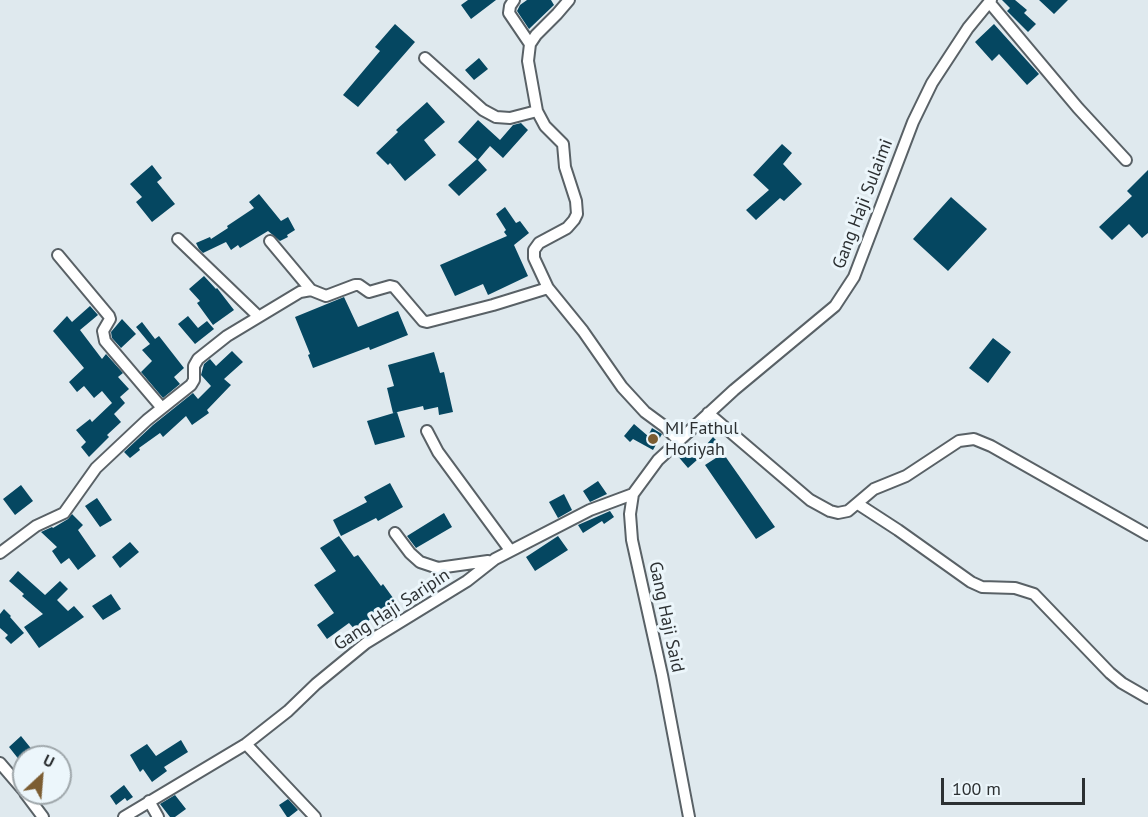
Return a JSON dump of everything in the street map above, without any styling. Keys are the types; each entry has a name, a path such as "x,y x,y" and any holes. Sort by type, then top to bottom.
{"street":[{"path":"514,0 509,13 530,44"},
{"path":"568,0 530,44 528,61 537,111 545,126 563,144 565,167 577,214 571,225 539,243 534,250 534,258 548,288 578,323 622,387 645,412 679,441 658,460 633,494"},
{"path":"990,1 1078,108 1126,160"},
{"name":"Gang Haji Sulaimi","path":"679,441 708,413 826,315 848,289 913,122 932,83 961,38 990,1"},
{"path":"425,58 483,110 496,117 510,118 537,111"},
{"path":"178,239 258,316"},
{"path":"270,241 311,290 326,296 355,285 369,292 394,287 423,321 427,322 548,288"},
{"path":"58,255 109,316 110,319 103,331 105,341 162,408"},
{"path":"0,553 36,526 64,513 96,468 193,382 194,366 198,359 227,336 258,316 300,292 311,290"},
{"path":"708,413 819,506 838,513 848,511 874,489 906,476 949,447 965,439 974,439 991,446 1148,535"},
{"path":"427,431 438,452 510,550"},
{"name":"Gang Haji Saripin","path":"124,817 246,744 366,643 467,581 495,559 590,510 633,494"},
{"name":"Gang Haji Said","path":"633,494 630,514 632,540 662,675 689,817"},
{"path":"858,504 971,582 982,587 1015,588 1034,594 1110,673 1148,698"},
{"path":"395,533 420,562 438,568 475,564 495,559"},
{"path":"246,744 315,817"},
{"path":"0,763 12,777"},
{"path":"149,801 159,817"},
{"path":"35,805 44,817"}],"building":[{"path":"468,0 496,0 471,19 461,5"},
{"path":"527,0 551,0 554,5 529,29 517,11 520,5"},
{"path":"1002,0 1015,0 1027,10 1024,13 1036,24 1028,32 1007,11 1010,8"},
{"path":"1039,0 1068,0 1054,14"},
{"path":"395,24 415,42 358,107 343,95 380,51 375,47"},
{"path":"994,24 1039,74 1027,85 999,54 992,61 975,42"},
{"path":"479,58 488,69 474,80 465,70"},
{"path":"427,102 445,122 424,140 436,155 405,181 390,163 388,165 376,153 398,132 396,130"},
{"path":"478,120 500,140 513,125 521,123 528,130 503,158 490,146 478,160 458,142"},
{"path":"782,144 792,153 783,164 802,184 784,201 780,198 756,220 746,210 769,190 753,175"},
{"path":"477,159 487,170 459,196 448,185"},
{"path":"152,165 162,178 157,182 175,204 152,222 136,202 142,197 130,184"},
{"path":"1148,170 1148,233 1142,238 1129,224 1112,240 1099,227 1132,196 1127,191"},
{"path":"259,194 281,221 288,217 295,230 287,235 288,237 280,241 268,231 240,248 238,245 231,250 226,242 203,253 199,249 196,243 210,237 211,239 254,208 249,202"},
{"path":"951,197 987,229 948,271 913,239"},
{"path":"505,207 516,223 520,221 529,233 514,245 528,276 488,295 483,284 455,296 440,265 507,236 496,214"},
{"path":"204,276 217,288 234,310 213,325 197,303 200,301 189,289"},
{"path":"344,297 358,327 398,311 408,335 313,368 308,355 310,354 295,317"},
{"path":"90,306 98,315 80,330 102,359 106,354 123,373 118,377 129,389 120,397 125,403 114,414 121,422 89,457 81,447 86,442 76,430 90,419 92,422 112,403 102,391 94,398 84,386 77,392 69,382 84,368 53,331 67,316 72,322"},
{"path":"188,316 198,328 207,321 214,329 195,344 178,324"},
{"path":"122,319 136,334 121,348 112,338 111,332"},
{"path":"142,322 155,339 159,336 184,368 174,377 180,384 163,398 141,372 152,361 142,350 150,344 136,327"},
{"path":"993,338 1011,352 988,383 969,368"},
{"path":"232,351 243,362 224,379 231,385 207,410 209,413 192,425 186,416 163,437 160,433 139,448 140,450 130,458 124,452 193,393 198,399 211,386 201,375 204,364 210,359 216,366"},
{"path":"434,352 440,373 444,372 453,412 439,415 438,407 424,410 423,406 393,413 387,388 394,386 388,365"},
{"path":"397,412 405,437 375,445 367,421"},
{"path":"634,424 648,436 652,428 662,434 653,450 633,439 630,442 624,436"},
{"path":"713,437 775,527 756,539 705,465 719,456 707,444"},
{"path":"685,446 697,460 688,468 676,454"},
{"path":"598,481 607,494 590,502 583,491"},
{"path":"390,483 403,507 378,521 376,518 341,536 333,520 367,502 364,497"},
{"path":"21,485 33,501 15,515 3,499"},
{"path":"564,494 572,510 558,518 549,502"},
{"path":"97,498 112,520 100,527 85,506"},
{"path":"610,511 614,517 604,524 602,521 583,533 578,525"},
{"path":"444,513 452,527 416,548 407,536"},
{"path":"72,514 83,525 78,530 96,556 78,570 69,558 61,564 52,551 57,547 41,532 53,528"},
{"path":"339,536 354,557 358,555 396,602 356,631 349,623 327,639 317,625 334,613 314,585 336,571 320,548"},
{"path":"558,536 568,550 535,571 526,557"},
{"path":"130,542 139,552 120,568 112,557"},
{"path":"18,571 45,595 60,581 68,589 57,600 68,611 74,606 84,617 39,648 24,627 43,614 9,581"},
{"path":"111,594 121,609 103,620 92,606"},
{"path":"4,609 24,633 11,644 5,638 8,635 0,628 0,614"},
{"path":"21,736 28,745 12,745 12,751 9,747"},
{"path":"181,740 188,752 164,767 167,771 152,782 143,769 140,772 130,755 147,744 156,756"},
{"path":"124,785 133,797 127,801 125,798 116,805 110,796"},
{"path":"175,795 186,809 175,817 170,817 160,804"},
{"path":"288,799 298,810 287,817 279,805"}],"place":[{"name":"MI Fathul Horiyah","path":"653,439"}]}
